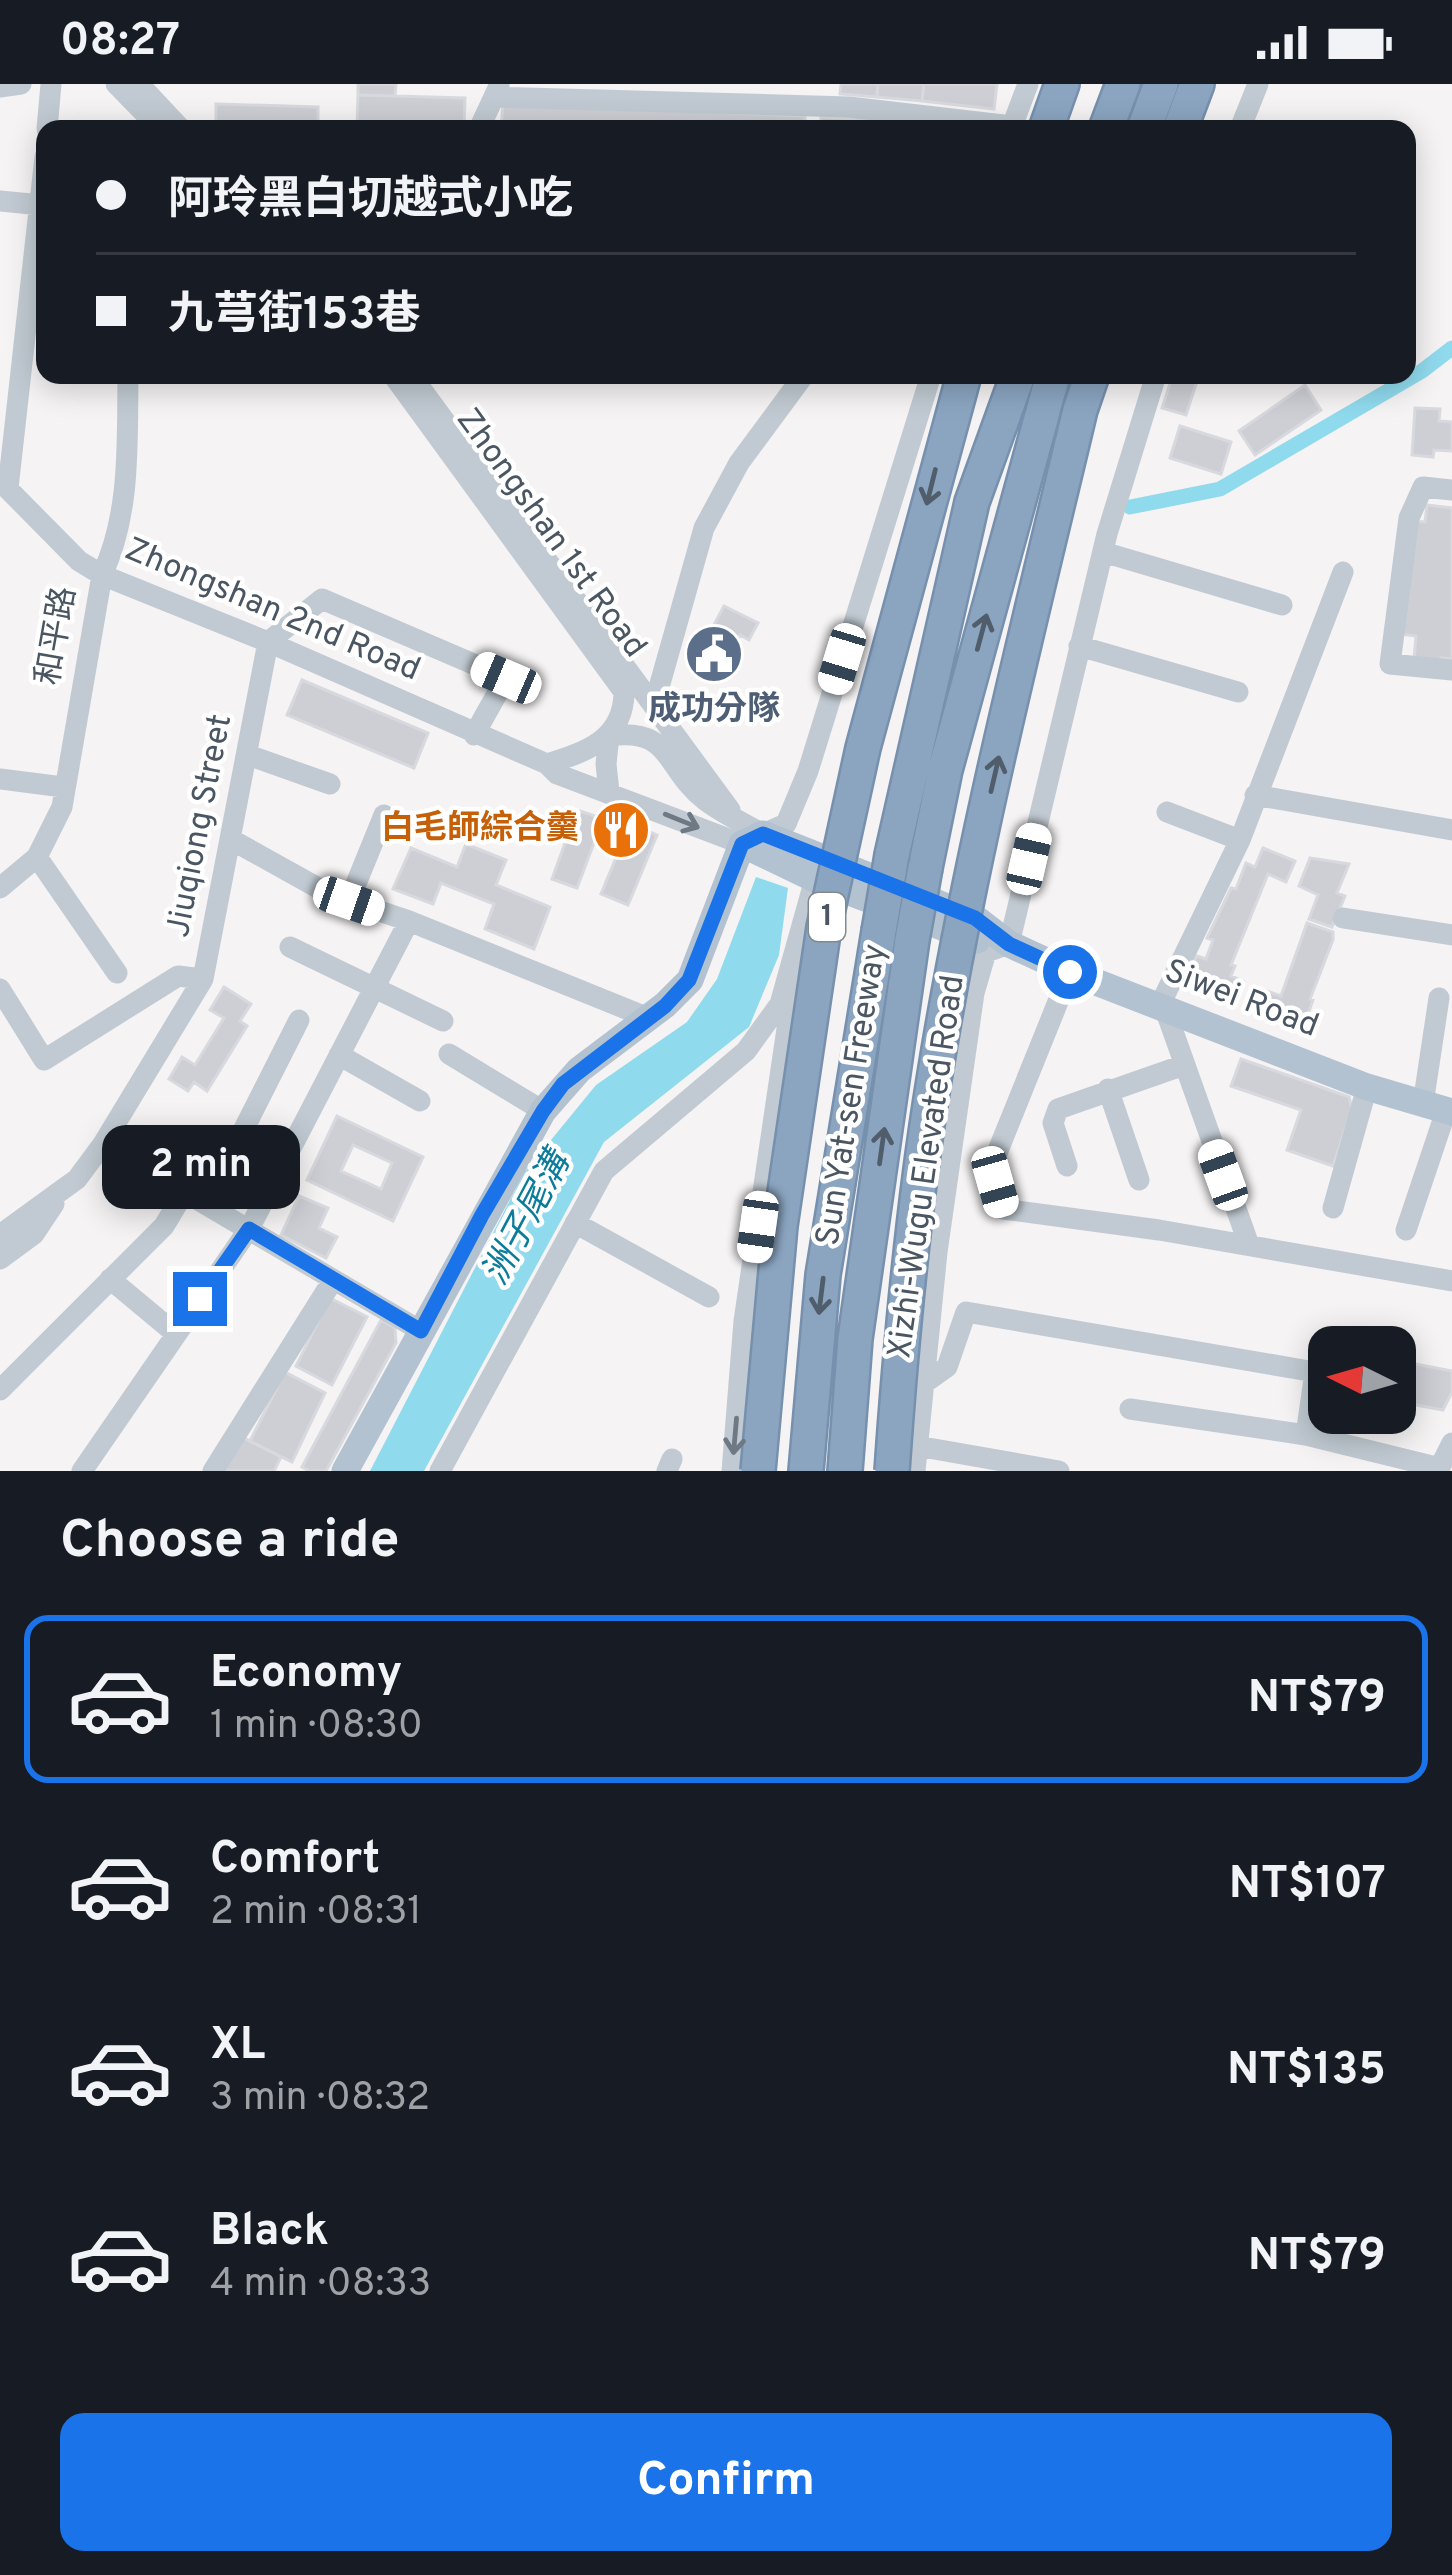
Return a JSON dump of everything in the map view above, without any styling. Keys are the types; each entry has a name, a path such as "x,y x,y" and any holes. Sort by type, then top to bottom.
{"highway":[{"path":"1030,120 1062,84"},
{"path":"1109,120 1123,84"},
{"path":"1147,120 1161,84"},
{"path":"1183,120 1197,84"},
{"name":"1","path":"758,1471 780,1226 824,927 863,748 962,384"},
{"name":"Sun Yat-sen Freeway","path":"845,1471 895,936 892,855 972,502 1015,384"},
{"name":"Sun Yat-sen Freeway","path":"806,1471 824,1275 895,936 925,868 945,770 1051,384"},
{"name":"Xizhi-Wugu Elevated Road","path":"892,1471 900,1352 934,1080 991,791 1089,384"}],"main road":[{"name":"Siwei Road","path":"747,833 815,879 973,940 1009,944"},
{"name":"Siwei Road","path":"747,833 975,918 1009,944 1070,972 1366,1087 1440,1109"},
{"path":"345,1471 543,1111 563,1084 665,1006 689,980 747,833"}],"street":[{"path":"0,87 21,84"},
{"path":"48,120 51,84"},
{"path":"116,84 137,106 164,120"},
{"path":"127,84 137,106"},
{"path":"1024,120 1028,84"},
{"path":"1244,120 1258,84"},
{"path":"483,120 497,91 848,107 956,120"},
{"path":"0,201 36,205"},
{"path":"4,485 36,243"},
{"name":"和平路","path":"0,888 37,857 62,807 102,575 117,543 125,491 128,384"},
{"name":"Zhongshan 1st Road","path":"400,384 624,692 624,714 609,736"},
{"name":"Zhongshan 1st Road","path":"418,384 747,833"},
{"path":"654,706 704,528 739,464 797,384"},
{"path":"547,764 584,753 609,736 636,732 649,738 701,797 747,833 786,824 808,771 928,384"},
{"path":"915,1471 937,1252 974,993 986,952 1009,944 1105,543 1153,384"},
{"name":"Zhongshan 2nd Road","path":"4,485 79,561 102,575 547,764 557,774 747,833"},
{"path":"1452,490 1423,487 1409,518 1390,664 1452,670"},
{"path":"1105,543 1282,605"},
{"path":"1249,1245 1162,1008 1240,840 1343,572"},
{"path":"268,642 322,599 506,678 474,735"},
{"name":"Jiuqiong Street","path":"0,1259 34,1234 104,1144 203,979 268,642"},
{"path":"1079,646 1238,692"},
{"path":"609,736 610,792"},
{"path":"248,755 330,784"},
{"path":"0,779 63,787"},
{"path":"1255,795 1452,830"},
{"path":"1167,812 1240,840"},
{"path":"349,901 384,815"},
{"path":"232,840 328,894 409,921 646,1017"},
{"path":"37,857 117,973"},
{"path":"732,1471 744,1321 800,946 815,879"},
{"path":"1343,918 1452,935"},
{"path":"82,1471 249,1229 409,921"},
{"path":"440,1471 604,1172 746,1051 780,1004 800,946"},
{"path":"290,947 442,1021"},
{"path":"1070,972 994,1158 1003,1209 1452,1281"},
{"path":"0,989 44,1060 178,976 203,979"},
{"path":"1406,1230 1440,1109 1439,998"},
{"path":"206,1204 299,1020"},
{"path":"449,1054 543,1111"},
{"path":"339,1055 420,1101"},
{"path":"1067,1166 1053,1123 1058,1109 1184,1065"},
{"path":"1333,1208 1366,1087"},
{"path":"1108,1089 1139,1180"},
{"path":"104,1144 421,1331"},
{"path":"0,1390 164,1226 184,1192"},
{"name":"Jiuqiong Street","path":"0,1235 61,1194"},
{"path":"575,1223 710,1297"},
{"path":"110,1280 176,1334"},
{"path":"213,1471 333,1280"},
{"path":"923,1384 947,1367 965,1312 1315,1372 1306,1435"},
{"path":"1130,1409 1306,1435 1439,1469 1452,1443"},
{"path":"917,1446 1059,1471"}],"water":[{"path":"756,877 788,888 779,955 749,1027 604,1142 424,1471 370,1471 524,1173 596,1085 687,1022 717,979"}],"building":[{"path":"358,84 396,84 395,96 358,95"},
{"path":"841,84 878,84 877,97 840,94"},
{"path":"878,84 924,84 922,101 877,97"},
{"path":"924,84 997,84 994,109 922,101"},
{"path":"358,95 465,98 464,120 357,120"},
{"path":"503,103 805,116 805,120 502,120"},
{"path":"216,104 318,107 318,120 216,120"},
{"path":"1170,384 1196,384 1186,415 1162,408"},
{"path":"1305,385 1321,410 1255,455 1239,431"},
{"path":"1415,408 1440,409 1439,421 1452,422 1452,451 1434,450 1433,457 1412,455"},
{"path":"1180,426 1231,442 1221,474 1170,458"},
{"path":"1427,505 1452,508 1452,659 1441,658 1441,663 1414,660 1416,636 1399,634 1411,521 1425,522"},
{"name":"成功分隊","path":"724,606 758,623 749,640 740,635 717,681 691,668"},
{"path":"302,680 428,733 414,768 287,715"},
{"path":"577,810 603,819 577,888 552,879"},
{"path":"630,824 657,835 628,905 601,894"},
{"path":"466,844 506,860 496,885 550,907 534,949 485,929 494,904 441,883 433,904 393,889 411,848 457,867"},
{"path":"1263,848 1295,861 1286,882 1268,874 1231,965 1235,966 1231,976 1243,981 1235,1000 1191,982 1188,988 1180,983 1197,956 1206,959 1213,940 1207,938 1231,888 1236,889 1246,863 1255,867"},
{"path":"1310,858 1349,864 1337,893 1345,896 1332,927 1309,919 1318,895 1299,886"},
{"path":"1307,923 1333,932 1333,940 1304,1025 1257,1009 1264,990 1281,996"},
{"path":"224,987 251,1004 240,1021 247,1026 207,1091 194,1082 188,1091 169,1079 182,1057 195,1065 224,1018 210,1010"},
{"path":"1241,1059 1349,1097 1352,1109 1333,1166 1287,1150 1301,1110 1231,1086"},
{"path":"337,1116 423,1157 393,1221 307,1180","holes":["353,1145 392,1163 381,1189 341,1171"]},
{"path":"299,1196 328,1208 319,1228 337,1237 326,1258 281,1235"},
{"path":"330,1298 367,1317 332,1385 296,1366"},
{"path":"381,1320 395,1328 396,1343 326,1471 309,1471 302,1467"},
{"path":"1416,1364 1452,1371 1452,1392 1443,1410 1416,1405"},
{"path":"285,1372 325,1393 292,1462 250,1441"},
{"path":"240,1436 281,1457 274,1471 222,1471"}],"waterway":[{"name":"洲子尾溝","path":"1416,375 1452,348"},
{"name":"洲子尾溝","path":"1130,507 1220,489 1400,384"}],"place":[{"name":"成功分隊","path":"714,654"},
{"name":"白毛師綜合羹","path":"621,830"}],"route":[{"path":"200,1299 249,1229 421,1331 543,1111 563,1084 665,1006 689,980 742,844 763,834 975,918 1009,944 1070,972"}]}
